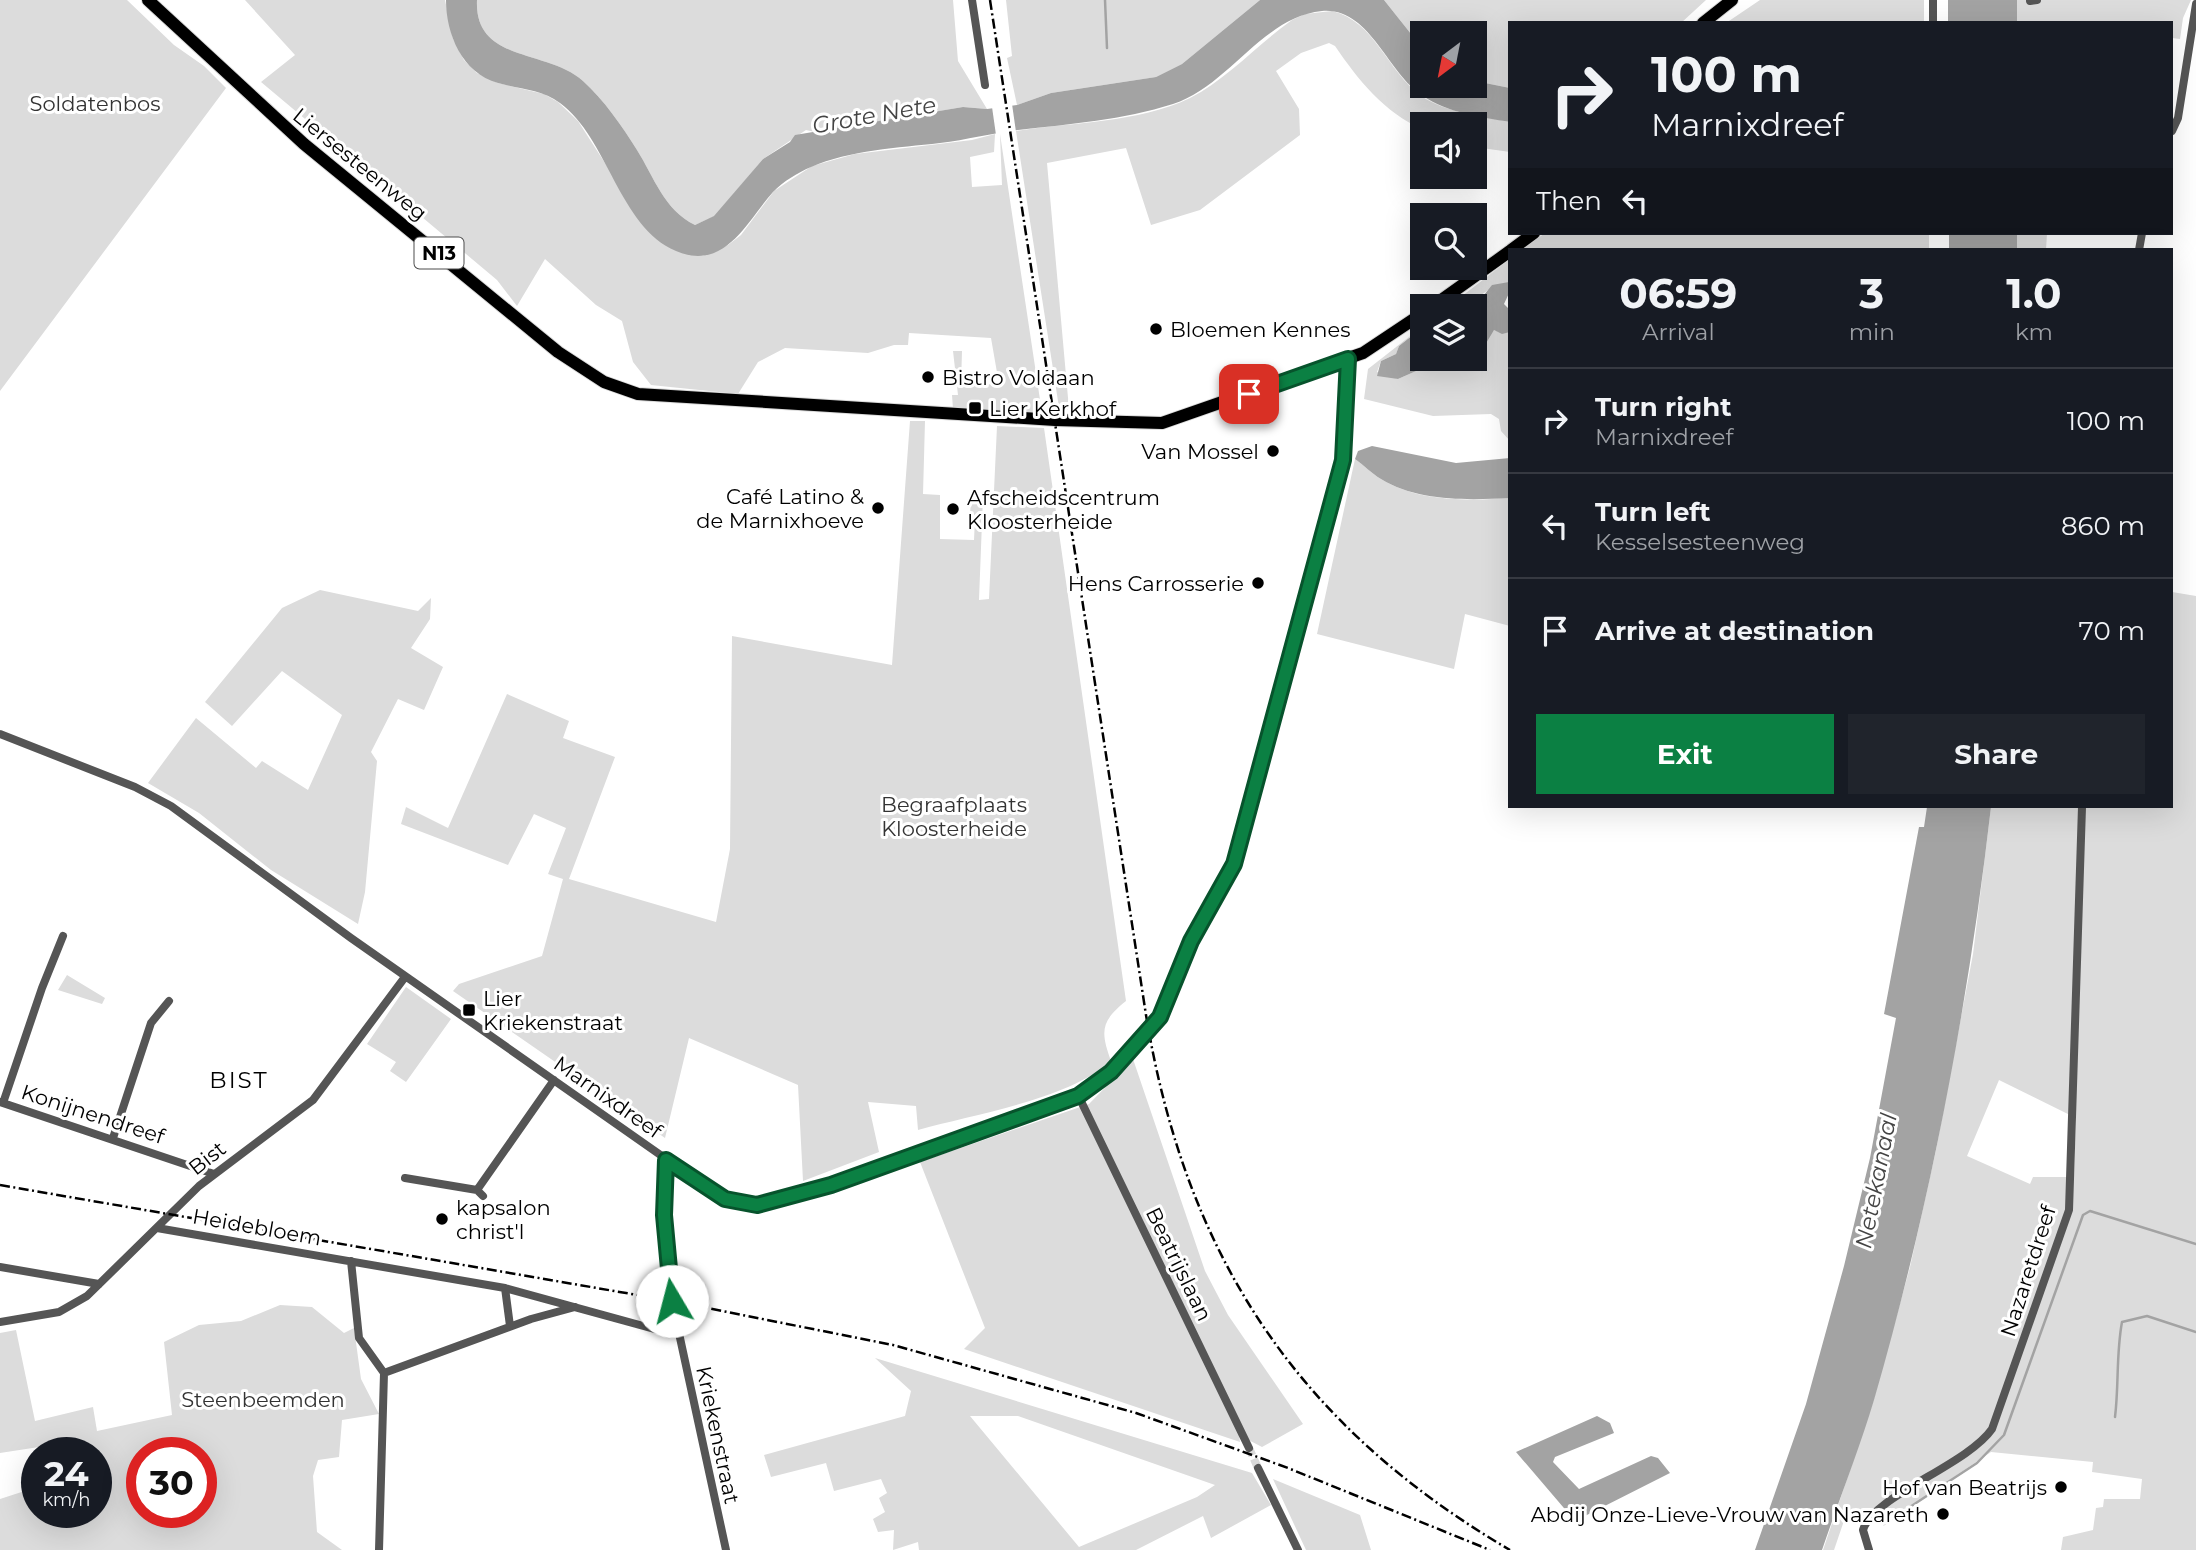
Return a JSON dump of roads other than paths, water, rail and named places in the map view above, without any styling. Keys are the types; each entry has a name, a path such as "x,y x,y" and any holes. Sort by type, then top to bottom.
{"main road":[{"name":"Liersesteenweg","path":"148,0 304,144 572,363 604,382 638,394 1055,420 1162,424 1348,359"},
{"path":"1706,21 1732,0"},
{"path":"1514,248 1531,235"},
{"path":"1450,294 1508,252"},
{"name":"N13","path":"1348,359 1378,345 1410,322"}],"street":[{"path":"972,0 985,85"},
{"path":"1933,0 1933,21"},
{"path":"2030,1 2037,0"},
{"path":"2173,129 2178,118 2196,4"},
{"name":"Marnixdreef","path":"0,734 135,788 171,806 405,977 725,1199 757,1205 831,1185 1078,1096 1111,1072 1160,1017 1191,941 1234,864 1343,460 1348,359"},
{"name":"Nazaretdreef","path":"1869,1550 1863,1530 1875,1513 1954,1461 1992,1429 2069,1210 2082,808"},
{"path":"2,1102 63,936"},
{"name":"Bist","path":"0,1322 67,1310 99,1284 214,1174 313,1100 405,977"},
{"path":"113,1138 151,1023 169,1001"},
{"path":"405,1178 480,1193 554,1080"},
{"name":"Beatrijslaan","path":"1078,1096 1249,1448"},
{"name":"Konijnendreef","path":"2,1102 214,1174"},
{"name":"Kriekenstraat","path":"666,1160 664,1177 667,1258 678,1328 726,1550"},
{"name":"Heidebloem","path":"157,1228 505,1287 658,1330 678,1328"},
{"path":"351,1261 359,1338 384,1373 379,1550"},
{"path":"0,1267 99,1284"},
{"path":"505,1287 510,1326"},
{"path":"384,1373 510,1326 575,1307"},
{"path":"1258,1468 1298,1550"}],"water":[{"path":"446,0 477,0 479,20 487,35 500,45 568,71 583,81 619,123 675,211 695,225 714,216 763,159 790,142 795,135 963,107 987,109 1017,105 1051,93 1156,77 1182,64 1260,0 1384,0 1410,33 1410,86 1366,30 1353,19 1339,13 1322,11 1301,16 1281,26 1211,83 1173,104 1096,121 891,148 826,161 777,188 744,229 721,249 708,255 693,256 676,251 657,239 641,223 576,118 553,98 498,83 475,71 458,50 449,26"},
{"path":"1948,0 2017,0 2017,21 1948,21"},
{"path":"1488,84 1508,88 1508,122 1487,118 1487,112 1459,112 1426,98 1488,98"},
{"path":"1949,235 2017,235 2017,248 1949,248"},
{"path":"1508,282 1508,295 1504,304 1508,308 1508,332 1502,334 1494,330 1487,342 1487,294 1485,294 1492,285"},
{"path":"1410,337 1410,371 1416,371 1398,379 1377,376 1381,361 1396,354 1399,346"},
{"path":"1372,446 1456,463 1508,458 1508,498 1444,498 1395,487 1355,459 1358,451"},
{"name":"Netekanaal","path":"1927,808 1991,808 1959,1031 1913,1254 1874,1400 1822,1550 1755,1550 1806,1404 1870,1158 1896,1018 1884,1014 1919,827 1924,827"},
{"path":"1597,1416 1610,1423 1614,1433 1555,1457 1553,1462 1579,1489 1651,1456 1658,1458 1670,1473 1575,1521 1516,1452"}],"waterway":[{"path":"1105,0 1107,48"},
{"path":"1884,1524 1977,1463 2004,1435 2083,1215 2090,1211 2196,1244"},
{"path":"2115,1417 2122,1322 2147,1316 2196,1332"}],"tunnel":[{"path":"1249,1448 1258,1468"}],"railway":[{"path":"990,0 1146,1015 1164,1102 1190,1183 1223,1258 1264,1327 1312,1390 1369,1448 1435,1501 1510,1550"},
{"path":"0,1185 672,1301 893,1345 1136,1413 1288,1468 1490,1550"}],"place":[{"name":"Bloemen Kennes","path":"1156,329"},
{"name":"Bistro Voldaan","path":"928,377"},
{"name":"Lier Kerkhof","path":"975,408"},
{"name":"Van Mossel","path":"1273,451"},
{"name":"Café Latino & de Marnixhoeve","path":"878,508"},
{"name":"Afscheidscentrum Kloosterheide","path":"953,509"},
{"name":"Hens Carrosserie","path":"1258,583"},
{"name":"Lier Kriekenstraat","path":"469,1010"},
{"name":"kapsalon christ'l","path":"442,1219"},
{"name":"Hof van Beatrijs","path":"2061,1487"},
{"name":"Abdij Onze-Lieve-Vrouw van Nazareth","path":"1943,1514"}],"district":[{"name":"BIST","path":"239,1080"}],"park label":[{"name":"Soldatenbos","path":"95,103"},
{"name":"Begraafplaats Kloosterheide","path":"954,816"},
{"name":"Steenbeemden","path":"263,1399"}],"water label":[{"name":"Grote Nete","path":"874,115"}]}
